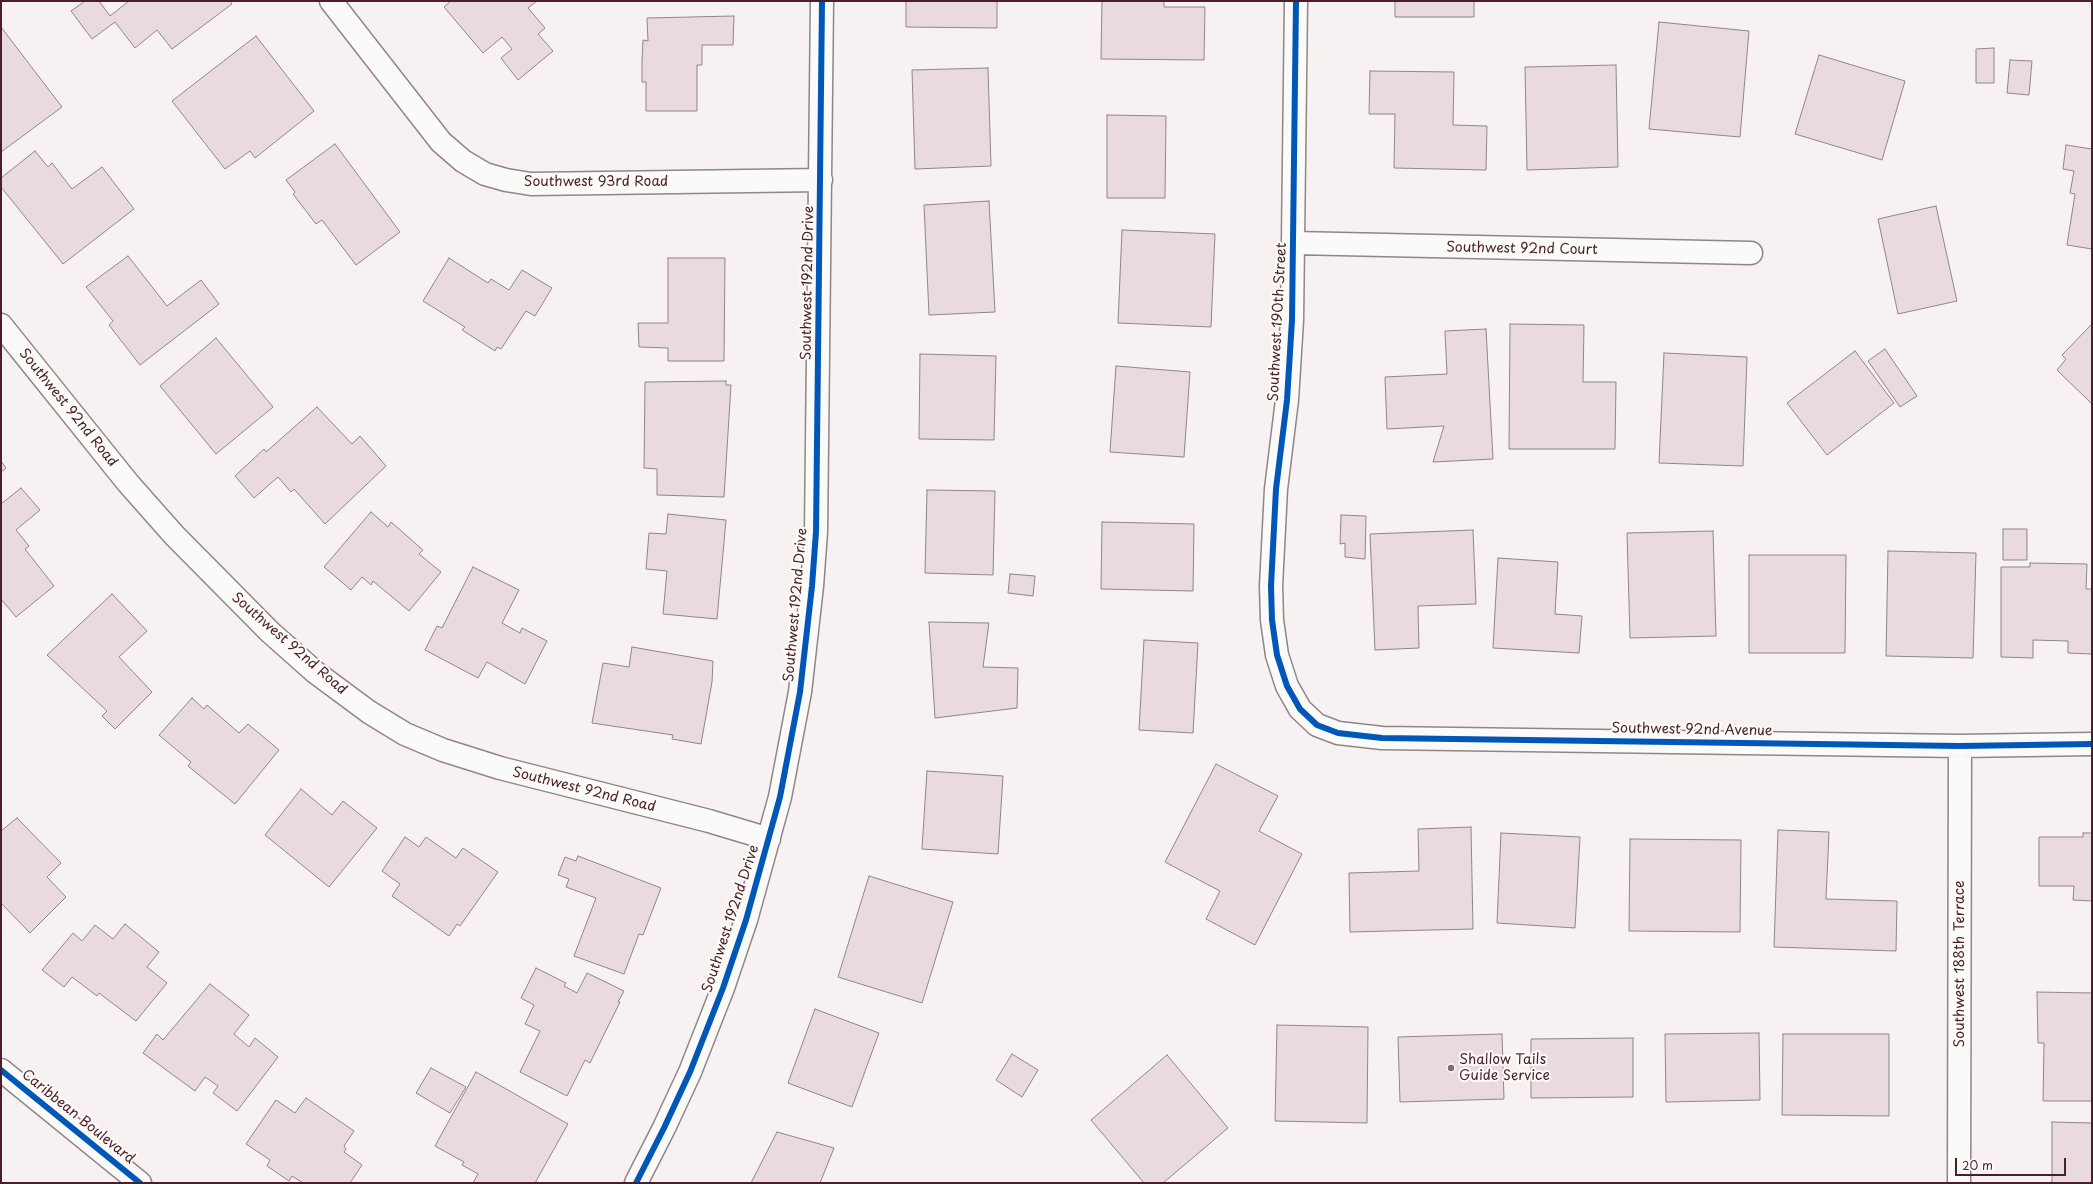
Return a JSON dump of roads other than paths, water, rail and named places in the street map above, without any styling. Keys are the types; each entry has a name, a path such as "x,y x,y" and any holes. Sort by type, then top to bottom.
{"street":[{"name":"Southwest 93rd Road","path":"331,1 441,142 463,161 485,174 506,180 531,184 821,180"},
{"name":"Southwest 192nd Drive","path":"636,1183 690,1072 723,988 748,913 780,797 800,692 812,586 816,532 822,1"},
{"name":"Southwest 190th Street","path":"1296,1 1294,243 1290,365 1276,489 1271,586 1272,620 1277,655 1287,686 1300,709"},
{"name":"Southwest 92nd Court","path":"1294,243 1751,253"},
{"name":"Southwest 92nd Road","path":"1,324 128,484 179,541 270,632 316,672 369,712 404,734 443,750 500,768 709,821 769,838"},
{"name":"Southwest 92nd Avenue","path":"1300,709 1317,725 1338,733 1359,737 1960,746 2092,744"},
{"name":"Southwest 188th Terrace","path":"1959,1183 1960,746"},
{"name":"Caribbean Boulevard","path":"1,1070 140,1183"}],"place":[{"name":"Shallow Tails Guide Service","path":"1451,1068"}]}
